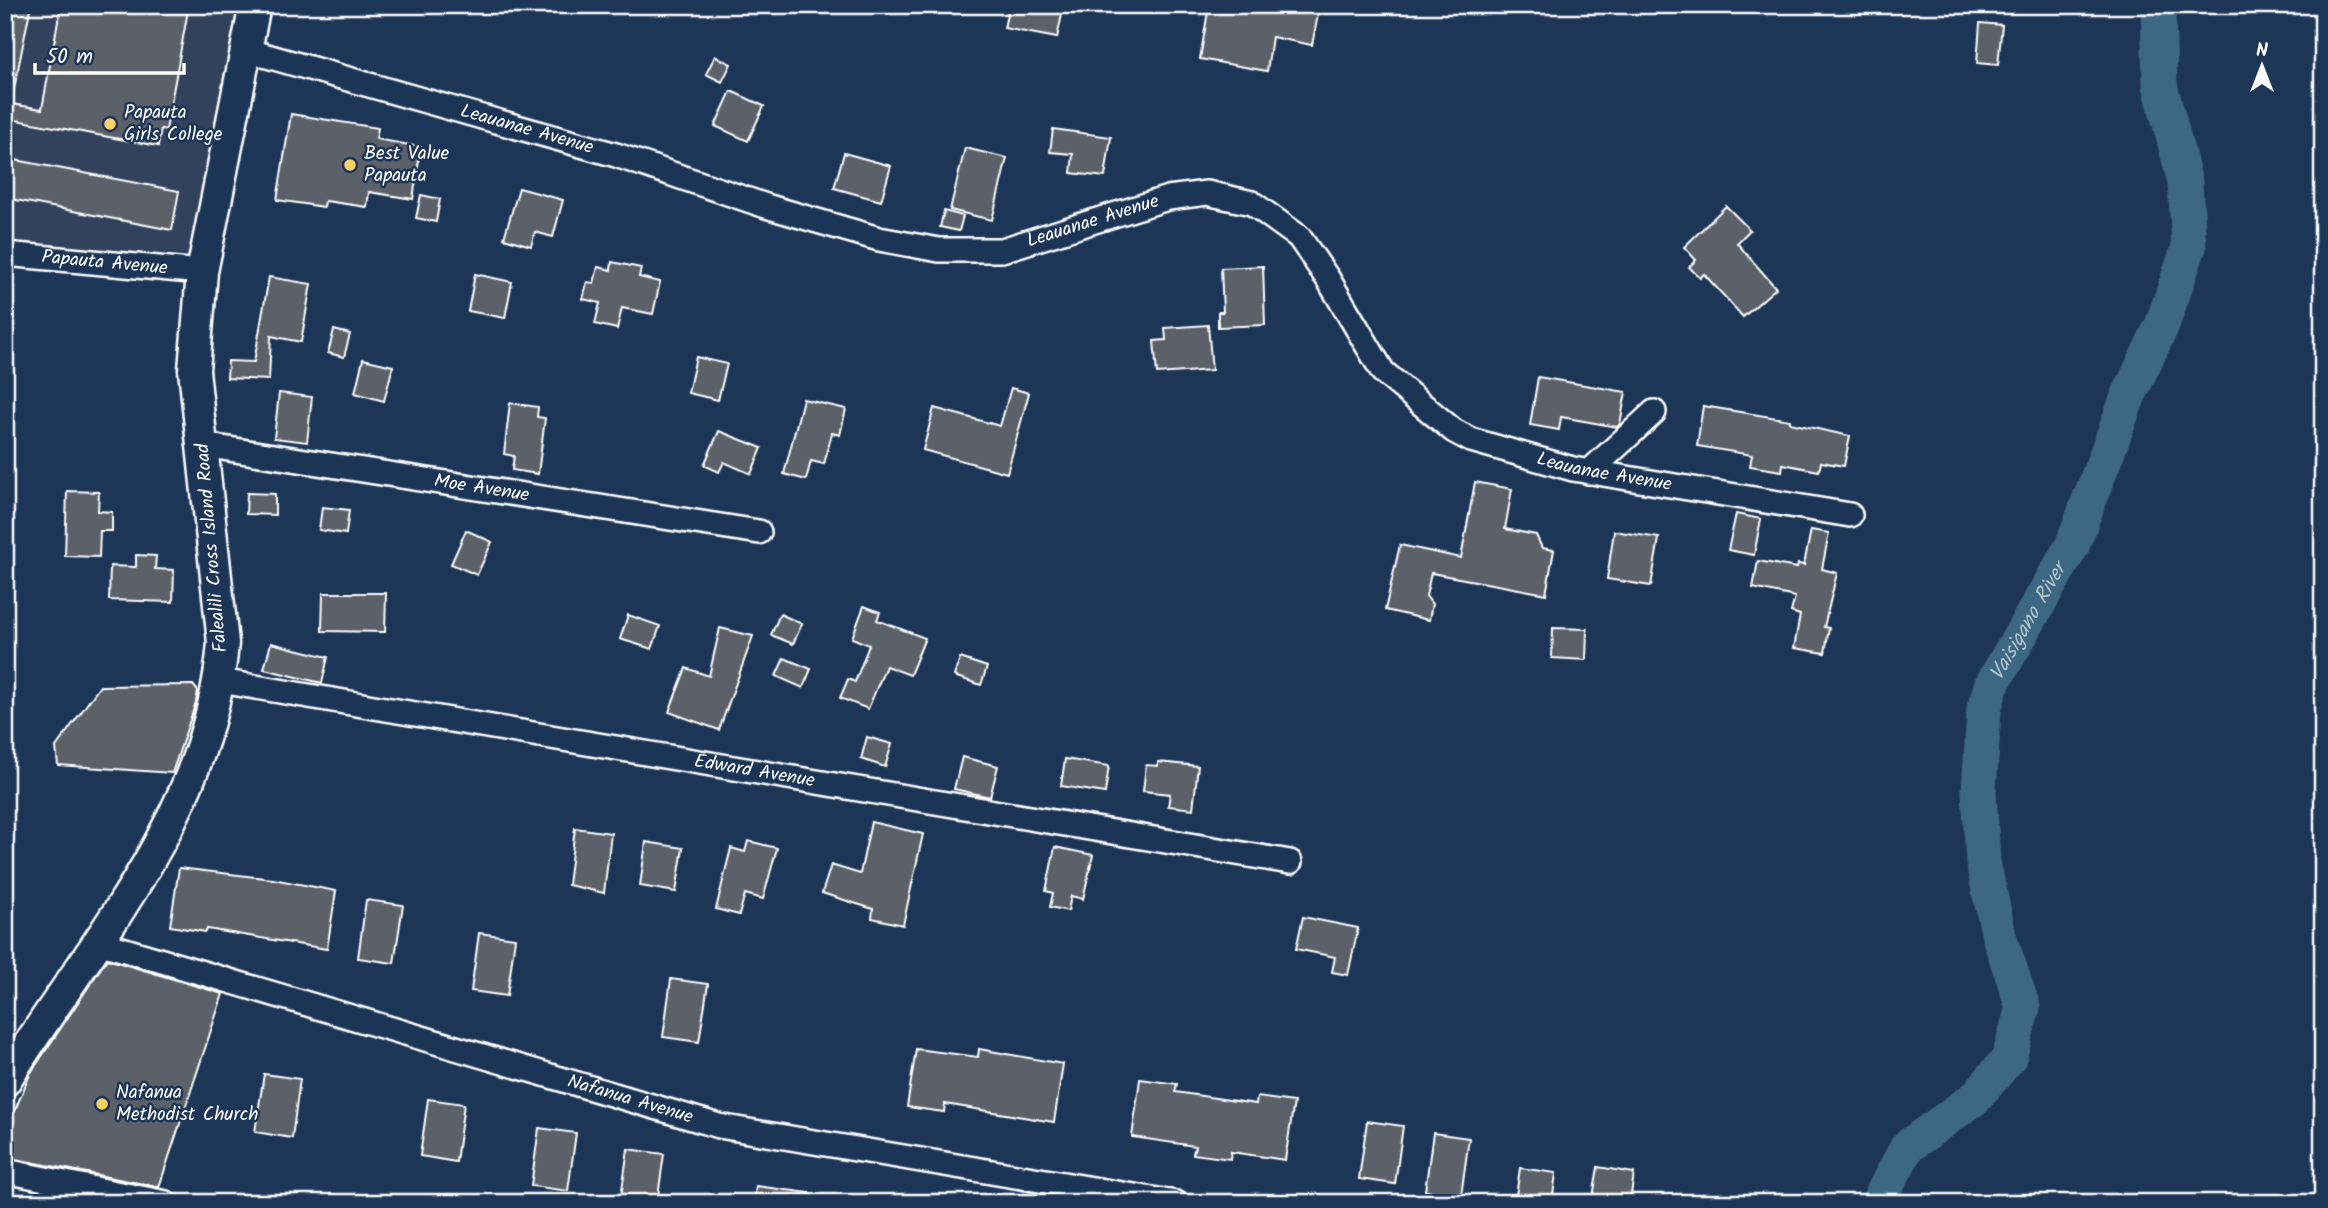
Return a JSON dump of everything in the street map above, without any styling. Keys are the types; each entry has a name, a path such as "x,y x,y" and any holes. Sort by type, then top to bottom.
{"main road":[{"name":"Falealili Cross Island Road","path":"5,1081 161,845 201,750 220,681 223,643 194,370 202,272 255,5"}],"street":[{"name":"Leauanae Avenue","path":"246,50 616,155 842,228 939,250 1002,250 1168,198 1207,193 1252,204 1299,237 1328,279 1383,372 1454,431 1471,440 1589,472 1850,515"},
{"name":"Papauta Avenue","path":"5,254 202,272"},
{"path":"1589,472 1654,412"},
{"name":"Moe Avenue","path":"203,445 760,533"},
{"name":"Edward Avenue","path":"220,681 1290,862"},
{"name":"Nafanua Avenue","path":"98,942 719,1126 1176,1203"},
{"path":"5,1171 166,1203"}],"shaded area":[{"name":"Papauta Girls College","path":"5,5 239,5 191,255 5,243"}],"building":[{"path":"5,5 31,5 13,94 5,93"},
{"path":"61,5 189,5 166,130 161,129 158,146 5,118 5,103 42,109"},
{"path":"1025,5 1064,5 1057,38 1004,28 1009,6 1024,9"},
{"path":"1209,5 1246,5 1294,12 1296,5 1320,5 1312,45 1272,37 1267,71 1200,59"},
{"path":"1980,23 2002,25 1998,65 1977,63"},
{"path":"715,56 731,64 722,82 706,74"},
{"path":"731,91 764,106 748,141 715,126"},
{"name":"Best Value Papauta","path":"291,114 378,128 376,139 421,147 413,199 369,192 367,207 325,201 324,207 277,200"},
{"path":"1053,129 1111,137 1105,177 1071,173 1073,154 1050,152"},
{"path":"965,148 1007,158 992,220 950,210"},
{"path":"844,153 891,166 881,201 834,188"},
{"path":"5,158 179,191 172,230 5,198"},
{"path":"519,188 563,200 553,237 535,232 531,246 504,238"},
{"path":"421,195 440,199 436,222 416,218"},
{"path":"1726,206 1750,230 1737,243 1776,288 1743,317 1704,274 1700,278 1689,267 1696,260 1684,247"},
{"path":"944,211 963,216 959,231 940,227"},
{"path":"612,262 641,268 639,277 660,282 653,314 622,308 617,329 595,324 600,303 583,299 587,282 594,283 598,267 611,270"},
{"path":"1263,266 1265,325 1218,327 1218,312 1223,312 1221,268"},
{"path":"475,274 512,282 505,318 468,311"},
{"path":"269,277 311,284 301,342 271,336 269,380 227,378 228,361 254,362"},
{"path":"1208,325 1212,370 1157,374 1154,341 1166,340 1165,328"},
{"path":"334,330 350,334 344,357 328,353"},
{"path":"696,357 727,364 718,400 688,393"},
{"path":"363,359 393,366 384,401 355,393"},
{"path":"1538,377 1626,392 1620,424 1617,427 1561,417 1559,430 1530,425"},
{"path":"1011,388 1029,393 1007,473 923,450 934,408 1000,426"},
{"path":"279,393 312,397 307,442 274,438"},
{"path":"803,399 846,409 840,435 832,433 824,464 811,461 806,480 784,474"},
{"path":"510,403 538,407 537,417 545,418 538,474 512,470 514,456 504,454"},
{"path":"1703,406 1790,420 1790,423 1850,436 1844,466 1821,462 1819,471 1783,464 1782,471 1750,466 1752,455 1697,446"},
{"path":"719,431 762,448 751,474 724,462 719,472 704,465"},
{"path":"1475,482 1512,489 1505,529 1536,535 1542,548 1554,550 1546,594 1431,573 1426,596 1432,604 1429,620 1385,610 1400,545 1461,558"},
{"path":"67,491 99,492 98,511 112,512 112,531 100,531 99,557 65,556"},
{"path":"247,493 275,494 275,515 246,514"},
{"path":"322,507 349,510 346,534 319,530"},
{"path":"1736,514 1761,519 1754,555 1728,550"},
{"path":"466,530 492,542 477,575 451,564"},
{"path":"1811,530 1829,533 1822,569 1837,573 1824,627 1829,628 1825,653 1794,648 1800,615 1791,612 1795,597 1753,588 1758,561 1797,568 1798,564 1804,565"},
{"path":"1614,531 1659,538 1651,586 1607,579"},
{"path":"136,555 156,556 155,569 174,570 173,602 109,600 110,566 136,567"},
{"path":"323,593 386,593 385,632 322,631"},
{"path":"864,606 880,612 877,620 925,638 910,675 886,666 868,709 840,698 848,679 855,682 869,645 852,638"},
{"path":"780,614 802,624 793,644 771,635"},
{"path":"628,615 660,626 652,649 620,639"},
{"path":"720,628 753,636 719,730 669,712 686,668 709,676"},
{"path":"1553,628 1587,629 1586,660 1552,658"},
{"path":"271,643 328,657 322,683 264,669"},
{"path":"784,658 811,669 803,688 776,676"},
{"path":"960,658 987,667 981,685 954,676"},
{"path":"193,685 198,691 196,702 172,773 58,765 56,747 100,686"},
{"path":"867,737 892,744 885,767 861,759"},
{"path":"962,757 998,766 990,797 954,789"},
{"path":"1065,759 1109,766 1105,793 1061,786"},
{"path":"1158,762 1198,766 1193,809 1168,806 1170,794 1143,791 1146,765 1158,766"},
{"path":"871,822 923,834 903,925 872,918 873,909 822,893 831,865 860,874"},
{"path":"575,828 611,833 604,893 568,885"},
{"path":"748,841 777,848 763,899 745,894 739,915 716,909 731,848 745,852"},
{"path":"646,842 683,848 676,892 640,886"},
{"path":"1055,847 1093,855 1083,899 1071,896 1068,911 1050,907 1053,893 1046,891"},
{"path":"179,868 273,879 336,891 327,949 207,929 206,932 170,926"},
{"path":"366,900 403,905 394,963 358,958"},
{"path":"1303,917 1358,928 1348,975 1332,972 1335,957 1296,949"},
{"path":"479,933 515,938 507,996 471,991"},
{"name":"Nafanua Methodist Church","path":"107,959 223,994 159,1187 5,1157 5,1134 30,1074"},
{"path":"671,979 708,984 699,1042 663,1037"},
{"path":"916,1049 978,1057 979,1049 1063,1064 1054,1122 945,1104 944,1112 907,1107"},
{"path":"264,1074 300,1079 292,1138 255,1132"},
{"path":"1140,1079 1177,1084 1175,1092 1256,1104 1257,1097 1294,1102 1285,1160 1231,1152 1230,1159 1193,1154 1195,1146 1132,1137"},
{"path":"428,1099 464,1104 456,1162 420,1156"},
{"path":"1367,1121 1403,1126 1395,1184 1359,1179"},
{"path":"539,1128 576,1133 568,1191 531,1186"},
{"path":"1433,1133 1469,1138 1461,1196 1425,1191"},
{"path":"628,1149 664,1154 657,1203 620,1203"},
{"path":"1598,1167 1634,1173 1630,1203 1592,1203"},
{"path":"1520,1168 1556,1173 1552,1203 1515,1203"},
{"path":"756,1186 810,1193 809,1203 754,1203"}],"waterway":[{"name":"Vaisigano River","path":"1883,1203 1881,1196 1907,1147 1975,1098 2009,1058 2023,1007 1999,936 1983,862 1979,792 1984,710 1991,686 2072,546 2128,397 2162,325 2189,247 2185,182 2160,85 2158,5"},
{"path":"1867,1203 1881,1196"}],"place":[{"name":"Papauta Girls College","path":"110,124"},
{"name":"Best Value Papauta","path":"350,165"},
{"name":"Nafanua Methodist Church","path":"102,1104"}]}
